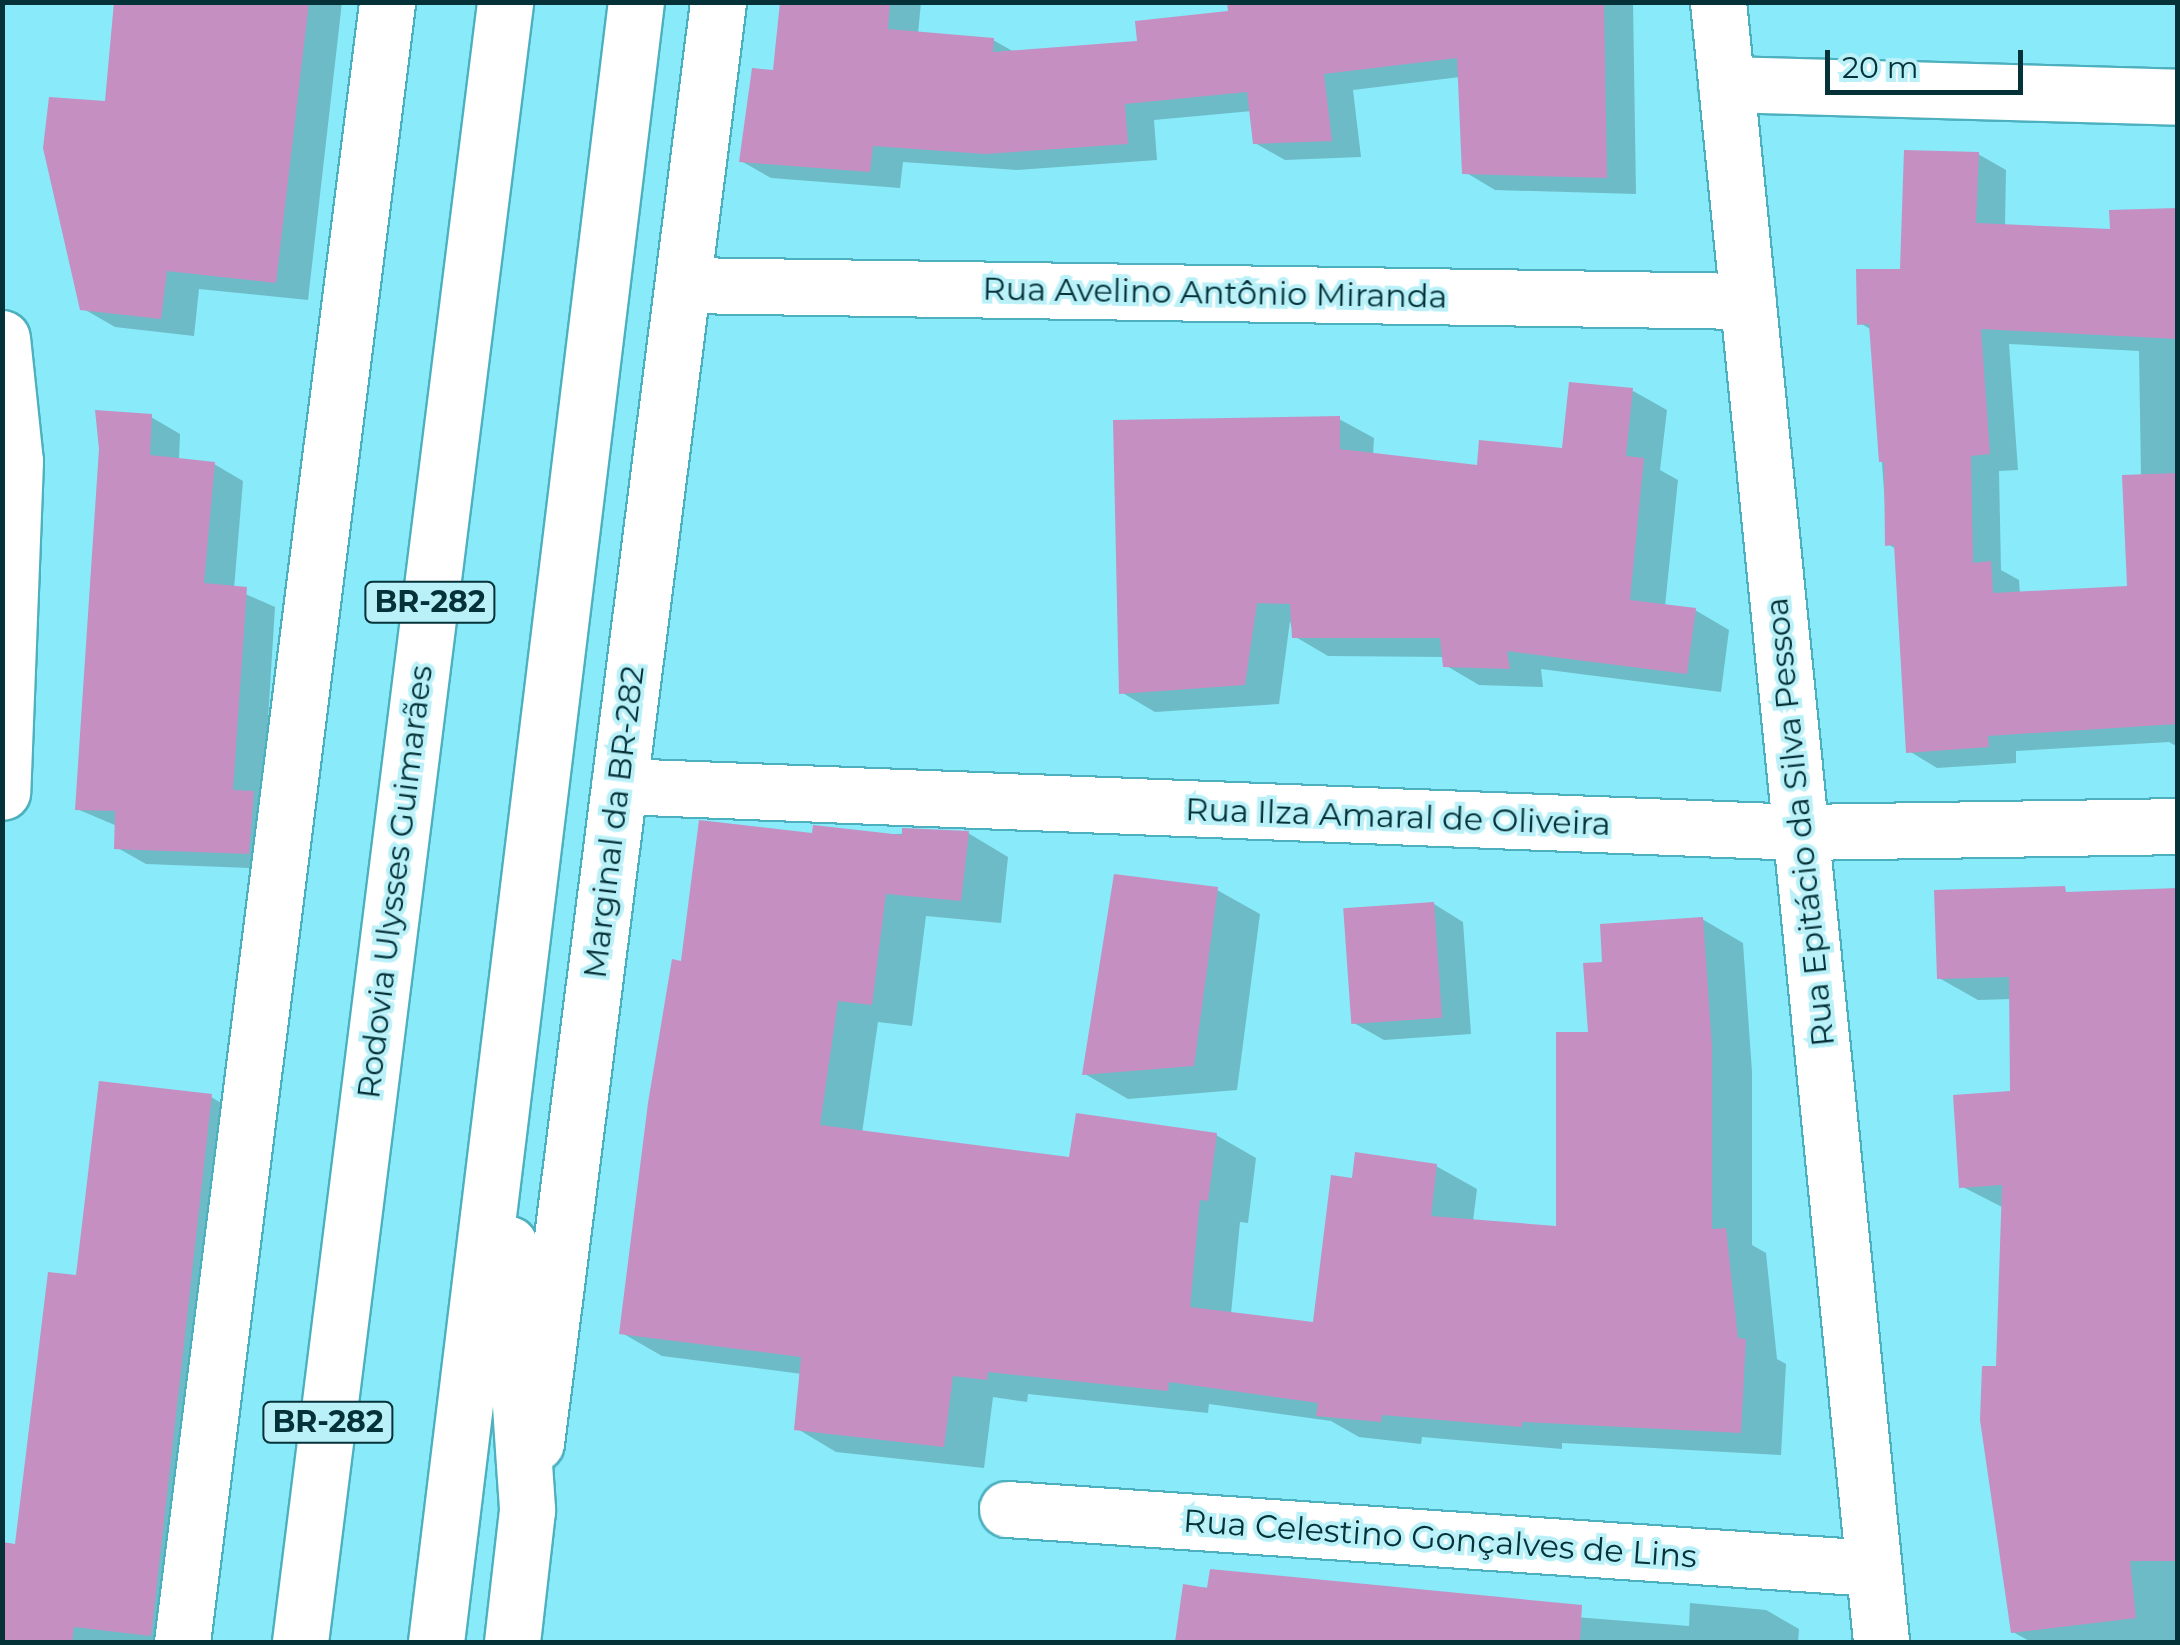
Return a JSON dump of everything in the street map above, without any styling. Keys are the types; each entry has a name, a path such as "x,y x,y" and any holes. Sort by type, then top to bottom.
{"main road":[{"path":"182,1642 387,2"},
{"name":"Rodovia Ulysses Guimarães","path":"300,1642 505,2"},
{"path":"436,1642 636,2"},
{"name":"Marginal da BR-282","path":"512,1642 718,2"},
{"name":"Rua Epitácio da Silva Pessoa","path":"1718,2 1880,1642"},
{"path":"1726,84 2178,97"},
{"name":"Rua Avelino Antônio Miranda","path":"683,284 1748,301"},
{"path":"2,338 15,461 2,792"},
{"name":"Rua Ilza Amaral de Oliveira","path":"619,786 1801,832 2178,826"},
{"path":"500,1118 527,1510"},
{"name":"Rua Celestino Gonçalves de Lins","path":"1007,1509 1873,1568"}],"building":[{"path":"114,2 309,2 276,283 167,271 161,319 80,310 43,148 49,97 105,101"},
{"path":"780,2 890,2 888,29 994,38 993,52 1137,41 1135,21 1228,11 1227,2 1604,2 1607,178 1462,174 1457,58 1324,74 1332,141 1253,144 1247,92 1125,104 1128,144 985,154 873,146 870,172 739,162 752,68 773,70"},
{"path":"1904,150 1979,152 1976,223 2110,229 2109,210 2178,208 2178,339 1981,329 1990,454 1971,456 1973,563 1991,561 1993,593 2127,586 2122,475 2178,473 2178,724 1988,736 1989,747 1906,753 1894,545 1885,546 1884,462 1879,462 1869,324 1857,325 1856,269 1900,269"},
{"path":"1569,382 1633,388 1626,456 1644,458 1630,600 1696,608 1687,674 1507,651 1510,669 1443,667 1440,638 1292,638 1290,604 1257,603 1245,685 1119,694 1113,420 1340,416 1340,449 1477,465 1479,440 1562,448"},
{"path":"95,410 152,414 150,455 215,462 204,583 247,587 233,790 254,791 249,854 114,849 115,811 75,810 99,449"},
{"path":"699,820 812,833 813,825 902,835 902,828 969,831 961,901 886,894 872,1005 838,1001 820,1125 1069,1157 1076,1113 1217,1133 1208,1201 1200,1200 1190,1307 1313,1322 1331,1175 1352,1178 1355,1152 1437,1164 1431,1216 1556,1226 1556,1032 1588,1032 1583,963 1602,962 1600,924 1703,917 1712,1047 1712,1229 1726,1228 1738,1338 1746,1339 1741,1433 1522,1422 1522,1427 1382,1415 1381,1422 1316,1416 1318,1403 1169,1382 1168,1391 988,1372 987,1380 953,1376 944,1447 794,1430 801,1357 619,1334 648,1103 672,959 681,961"},
{"path":"1114,874 1218,887 1194,1066 1082,1075"},
{"path":"2065,886 2066,892 2178,888 2178,1561 2130,1561 2136,1618 2011,1633 1980,1420 1982,1366 1996,1366 2002,1185 1959,1188 1953,1095 2010,1091 2009,977 1937,979 1934,890"},
{"path":"1434,902 1442,1018 1351,1024 1343,908"},
{"path":"99,1081 212,1094 151,1636 74,1627 72,1642 2,1642 2,1542 15,1544 48,1272 76,1275"},
{"path":"1210,1569 1582,1605 1580,1642 1175,1642 1183,1584 1207,1588"}]}
